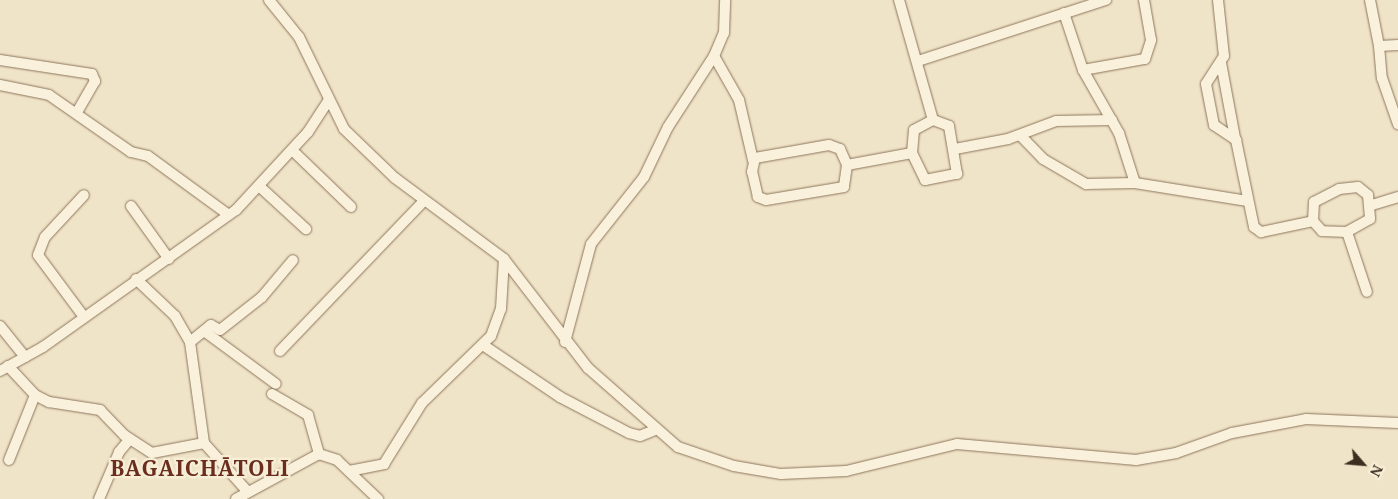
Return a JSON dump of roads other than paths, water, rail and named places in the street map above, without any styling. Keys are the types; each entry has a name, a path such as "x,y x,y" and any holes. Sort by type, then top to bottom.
{"street":[{"path":"269,0 299,37 337,119 424,201 504,259 565,342 655,430 678,447 712,459 781,474 846,471 957,444 1150,459 1232,433 1306,419 1398,423"},
{"path":"565,342 582,268 596,234 644,177 668,127 714,56 724,33 725,0"},
{"path":"899,0 918,61 933,120"},
{"path":"918,61 1106,0"},
{"path":"1083,70 1145,59 1151,40 1144,0"},
{"path":"1218,0 1221,63 1254,227 1261,232 1313,221 1331,235 1347,232 1370,219 1372,205 1358,187 1339,189 1314,202 1313,221"},
{"path":"1370,0 1379,46 1382,78 1395,102 1398,124"},
{"path":"1064,13 1083,70 1112,120 1135,183"},
{"path":"1379,46 1398,44"},
{"path":"714,56 739,100 753,160 756,194 766,200 842,188 847,165 840,149 829,145 765,154 753,160"},
{"path":"0,60 92,74 94,84 76,112"},
{"path":"1221,63 1206,82 1213,123 1235,138"},
{"path":"0,85 42,92 76,112 128,150 148,156 229,215"},
{"path":"204,443 158,454 130,439 100,410 49,402 35,395 4,368 25,357 84,317 229,215 292,150 318,120 328,101"},
{"path":"318,120 337,119"},
{"path":"933,120 949,126 955,149 958,174 931,182 919,176 912,153 914,130 933,120"},
{"path":"955,149 1020,136 1056,121 1112,120"},
{"path":"1020,136 1043,159 1080,182 1135,183 1248,201"},
{"path":"292,150 351,207"},
{"path":"847,165 912,153"},
{"path":"259,186 306,229"},
{"path":"84,195 45,237 38,255 84,317"},
{"path":"1372,205 1398,198"},
{"path":"280,351 424,201"},
{"path":"131,206 169,259"},
{"path":"1347,232 1367,292"},
{"path":"349,471 384,464 422,403 483,346 499,319 504,259"},
{"path":"190,342 212,324 220,330 255,302 293,260"},
{"path":"136,279 175,316 190,342 204,443 247,491"},
{"path":"0,326 25,357"},
{"path":"204,331 308,415 319,454 349,471 378,499"},
{"path":"483,346 560,397 629,433 640,436 655,430"},
{"path":"9,460 35,395"},
{"path":"99,499 116,457 130,439"},
{"path":"236,499 247,491 319,454"}],"district":[{"name":"BAGAICHĀTOLI","path":"200,468"}]}
